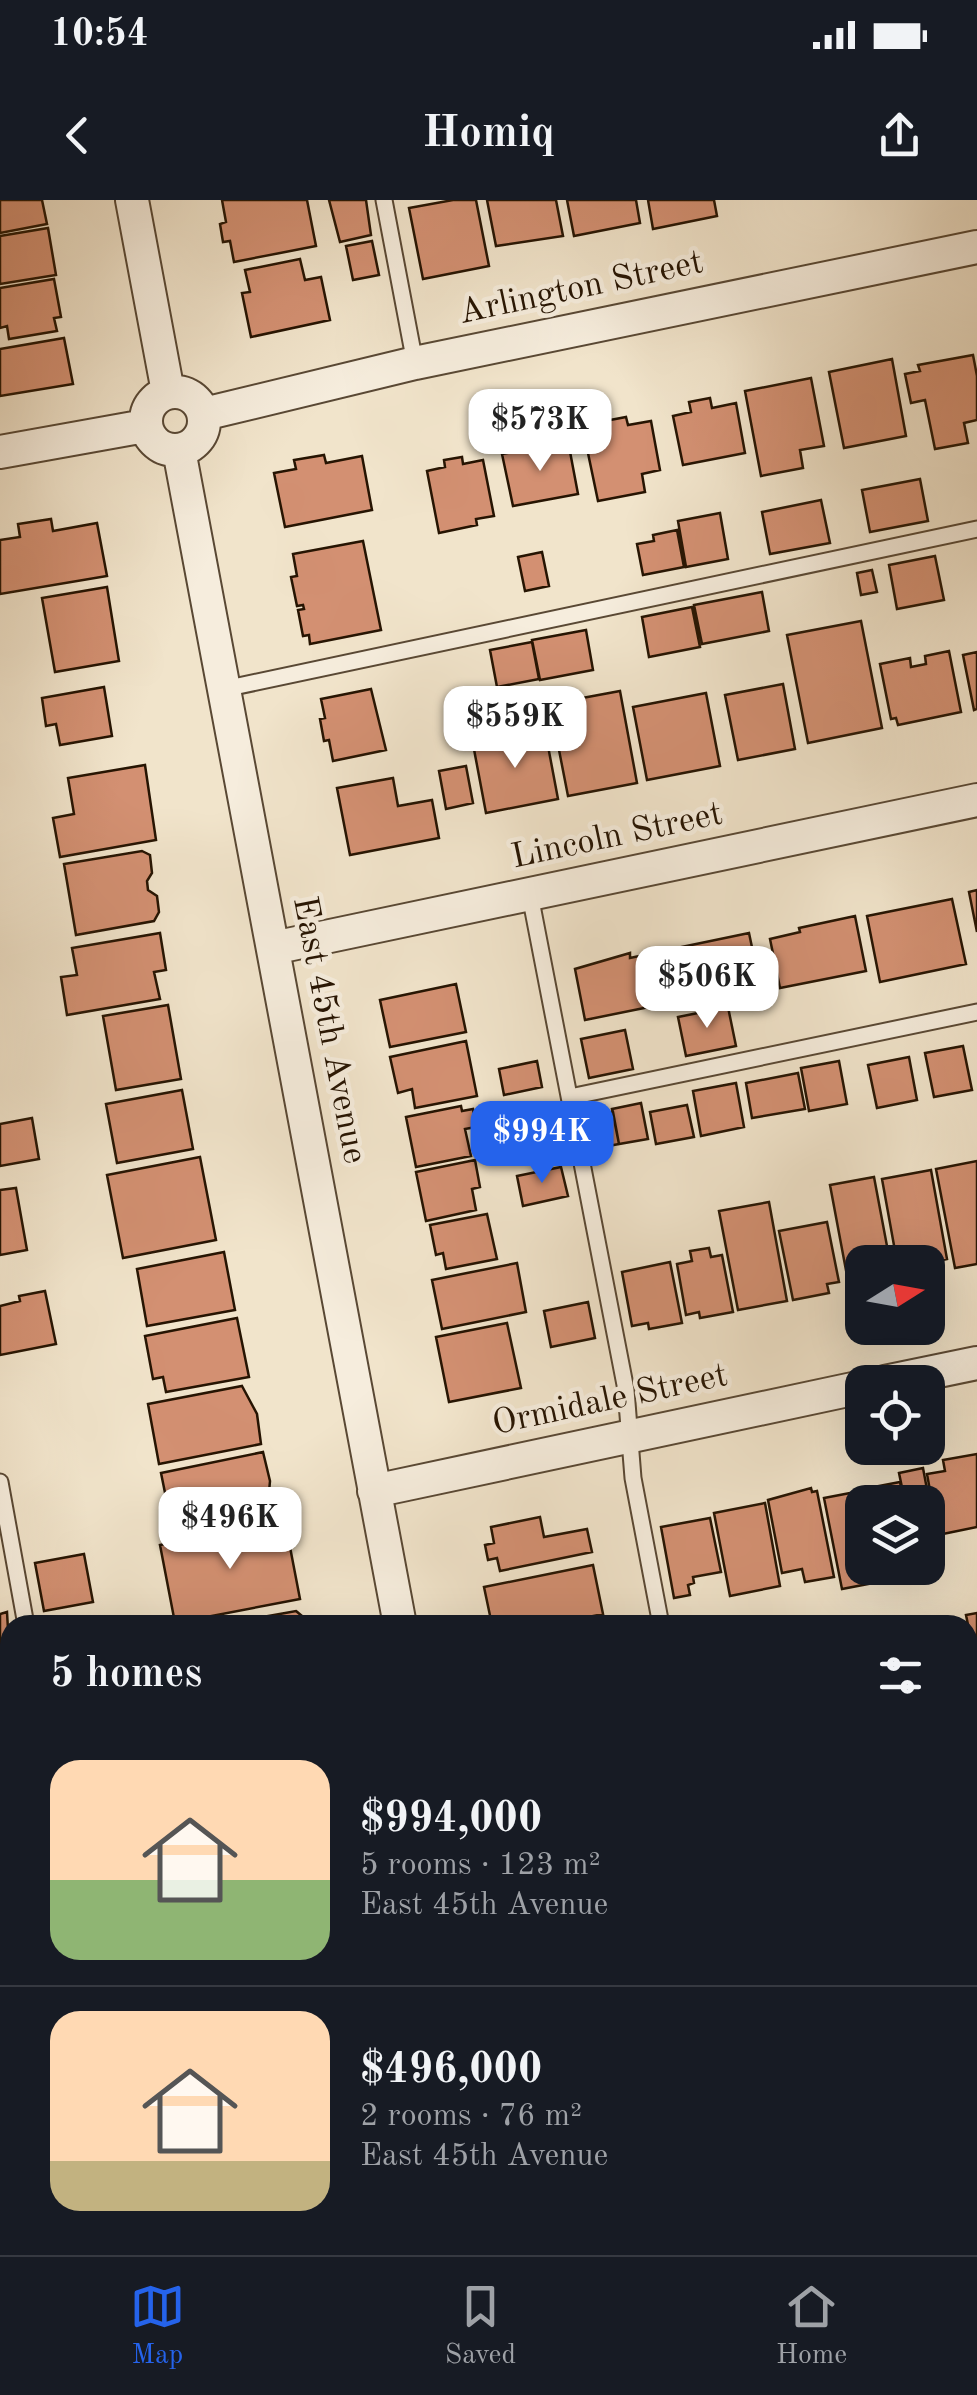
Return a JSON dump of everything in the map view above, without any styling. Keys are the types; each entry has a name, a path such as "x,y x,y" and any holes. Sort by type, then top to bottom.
{"street":[{"path":"132,200 168,392"},
{"name":"Arlington Street","path":"204,414 415,363 977,247"},
{"path":"168,392 186,393 204,414 196,441 179,450 161,447 145,426 153,400 168,392"},
{"path":"0,452 145,426"},
{"name":"East 45th Avenue","path":"179,450 398,1615"},
{"name":"Lincoln Street","path":"273,948 977,800"},
{"path":"945,1370 977,1364"},
{"name":"Ormidale Street","path":"374,1491 845,1391"}],"lane":[{"path":"384,200 415,363"},
{"path":"224,690 977,530"},
{"path":"530,895 626,1390 633,1478 659,1615"},
{"path":"570,1097 977,1012"},
{"path":"0,1482 24,1615"}],"building":[{"path":"0,200 42,200 47,224 0,233"},
{"path":"222,200 307,200 316,246 234,262 230,241 223,242 220,224 226,222"},
{"path":"329,200 366,200 371,235 340,242"},
{"path":"476,200 489,266 423,279 409,208"},
{"path":"487,200 556,200 563,236 496,246"},
{"path":"567,200 636,200 640,223 574,236"},
{"path":"648,200 714,200 717,216 653,229"},
{"path":"48,228 56,275 0,284 0,236"},
{"path":"372,241 379,275 353,280 346,246"},
{"path":"300,259 305,280 321,277 330,320 251,337 242,293 250,292 245,270"},
{"path":"54,279 61,317 54,318 57,331 9,339 7,326 0,328 0,288"},
{"path":"64,338 73,384 0,396 0,349"},
{"path":"973,355 977,420 964,423 968,443 935,449 925,400 911,403 905,374 920,371 918,365"},
{"path":"892,359 906,436 844,448 829,372"},
{"path":"811,378 824,446 800,450 803,468 761,476 745,391"},
{"path":"710,398 712,408 736,403 745,453 683,465 673,416 691,412 689,402"},
{"path":"626,417 628,425 651,421 660,470 642,474 645,492 598,501 584,434 607,429 605,421"},
{"path":"568,441 578,494 513,506 502,454"},
{"path":"324,455 326,463 362,456 372,510 285,527 274,473 296,469 294,460"},
{"path":"462,457 463,464 483,460 494,516 476,519 477,525 439,533 427,471 445,467 444,460"},
{"path":"920,479 928,521 870,532 862,490"},
{"path":"821,500 830,543 770,554 762,512"},
{"path":"720,513 728,559 686,567 678,521"},
{"path":"51,519 53,531 97,523 107,576 0,594 0,540 20,537 18,524"},
{"path":"677,530 684,567 643,575 637,544 654,541 653,535"},
{"path":"363,541 381,630 310,644 309,635 303,636 298,610 304,609 303,605 297,606 291,577 297,576 293,554"},
{"path":"542,552 549,586 525,591 518,557"},
{"path":"935,556 944,600 897,609 889,565"},
{"path":"872,570 877,592 861,595 857,573"},
{"path":"107,587 119,661 55,672 42,598"},
{"path":"762,592 769,631 702,644 694,605"},
{"path":"692,607 700,647 649,657 642,617"},
{"path":"861,621 882,728 808,743 787,635"},
{"path":"586,630 593,670 540,680 532,640"},
{"path":"532,642 539,679 497,687 490,650"},
{"path":"949,651 961,712 898,725 896,718 891,719 880,664 910,658 911,667 926,664 925,656"},
{"path":"977,652 977,709 974,710 963,655"},
{"path":"783,684 795,749 738,760 725,695"},
{"path":"104,687 112,736 60,745 56,724 46,726 42,698"},
{"path":"371,689 386,750 333,761 329,740 324,741 321,699"},
{"path":"620,691 637,783 568,796 550,704"},
{"path":"706,693 720,766 647,780 633,707"},
{"path":"545,730 558,799 486,813 473,744"},
{"path":"145,765 156,840 60,857 53,818 74,814 68,778"},
{"path":"466,766 473,803 446,809 439,771"},
{"path":"393,778 398,806 432,800 439,838 350,855 337,788"},
{"path":"142,851 150,855 152,873 147,881 148,890 157,896 159,912 154,921 76,935 64,864"},
{"path":"977,890 977,932 969,892"},
{"path":"952,899 966,964 880,982 867,916"},
{"path":"855,916 866,971 780,988 770,939 800,932 799,928"},
{"path":"160,933 166,970 154,972 160,999 67,1015 61,977 77,975 72,948"},
{"path":"749,933 762,995 698,1008 696,996 681,999 672,949"},
{"path":"630,953 630,958 649,954 659,1005 585,1020 575,969"},
{"path":"456,984 466,1032 390,1047 380,1000"},
{"path":"168,1005 181,1079 116,1090 103,1016"},
{"path":"728,1007 736,1046 686,1056 678,1017"},
{"path":"625,1030 633,1069 589,1078 581,1039"},
{"path":"466,1041 477,1096 415,1108 412,1089 398,1093 390,1057"},
{"path":"963,1046 972,1090 934,1097 925,1053"},
{"path":"909,1057 917,1100 877,1108 868,1065"},
{"path":"537,1061 542,1087 504,1095 499,1069"},
{"path":"839,1061 847,1104 809,1111 801,1068"},
{"path":"798,1073 805,1109 752,1118 746,1083"},
{"path":"736,1083 744,1127 701,1136 693,1091"},
{"path":"182,1090 193,1149 117,1163 106,1104"},
{"path":"641,1103 648,1139 619,1144 612,1109"},
{"path":"687,1105 694,1137 656,1144 650,1112"},
{"path":"461,1106 462,1111 473,1109 476,1127 465,1129 471,1156 416,1167 406,1117"},
{"path":"613,1112 619,1144 598,1148 592,1116"},
{"path":"32,1118 39,1159 0,1166 0,1124"},
{"path":"200,1157 216,1240 123,1258 107,1175"},
{"path":"475,1160 480,1187 472,1189 476,1210 426,1221 416,1172"},
{"path":"977,1161 977,1264 955,1268 936,1169"},
{"path":"561,1167 568,1196 523,1206 517,1176"},
{"path":"931,1170 944,1245 894,1245 882,1179"},
{"path":"874,1177 887,1245 845,1245 845,1265 830,1185"},
{"path":"16,1188 27,1250 0,1255 0,1190"},
{"path":"769,1202 787,1301 738,1310 719,1211"},
{"path":"487,1214 497,1259 446,1269 443,1253 436,1255 430,1225"},
{"path":"827,1222 839,1282 827,1284 829,1293 793,1300 779,1231"},
{"path":"709,1248 711,1257 722,1255 733,1312 700,1318 699,1312 686,1315 677,1264 692,1261 690,1251"},
{"path":"224,1252 235,1310 147,1326 137,1269"},
{"path":"670,1262 682,1323 649,1329 648,1323 632,1326 622,1272"},
{"path":"517,1263 526,1312 442,1329 432,1280"},
{"path":"45,1291 56,1344 0,1355 0,1306 20,1301 19,1296"},
{"path":"588,1302 595,1338 551,1347 544,1311"},
{"path":"237,1318 249,1377 166,1392 163,1377 153,1379 145,1336"},
{"path":"507,1323 521,1388 449,1402 436,1337"},
{"path":"242,1386 257,1414 261,1444 159,1464 148,1404"},
{"path":"263,1452 270,1481 267,1514 173,1532 161,1473"},
{"path":"977,1454 977,1527 945,1534 945,1485 929,1485 927,1474 945,1471 945,1460"},
{"path":"923,1468 926,1485 901,1485 899,1473"},
{"path":"811,1488 812,1492 817,1491 834,1577 805,1582 802,1569 782,1573 768,1500"},
{"path":"845,1494 845,1585 863,1585 842,1589 824,1498"},
{"path":"765,1503 780,1586 730,1596 714,1513"},
{"path":"540,1517 544,1537 587,1529 592,1552 500,1571 497,1558 488,1560 485,1545 494,1543 491,1527"},
{"path":"710,1518 721,1572 693,1577 694,1583 688,1585 690,1595 674,1598 661,1527"},
{"path":"285,1521 300,1599 217,1615 173,1615 160,1545"},
{"path":"84,1554 93,1602 44,1611 35,1563"},
{"path":"593,1565 603,1614 490,1615 484,1587"}]}
